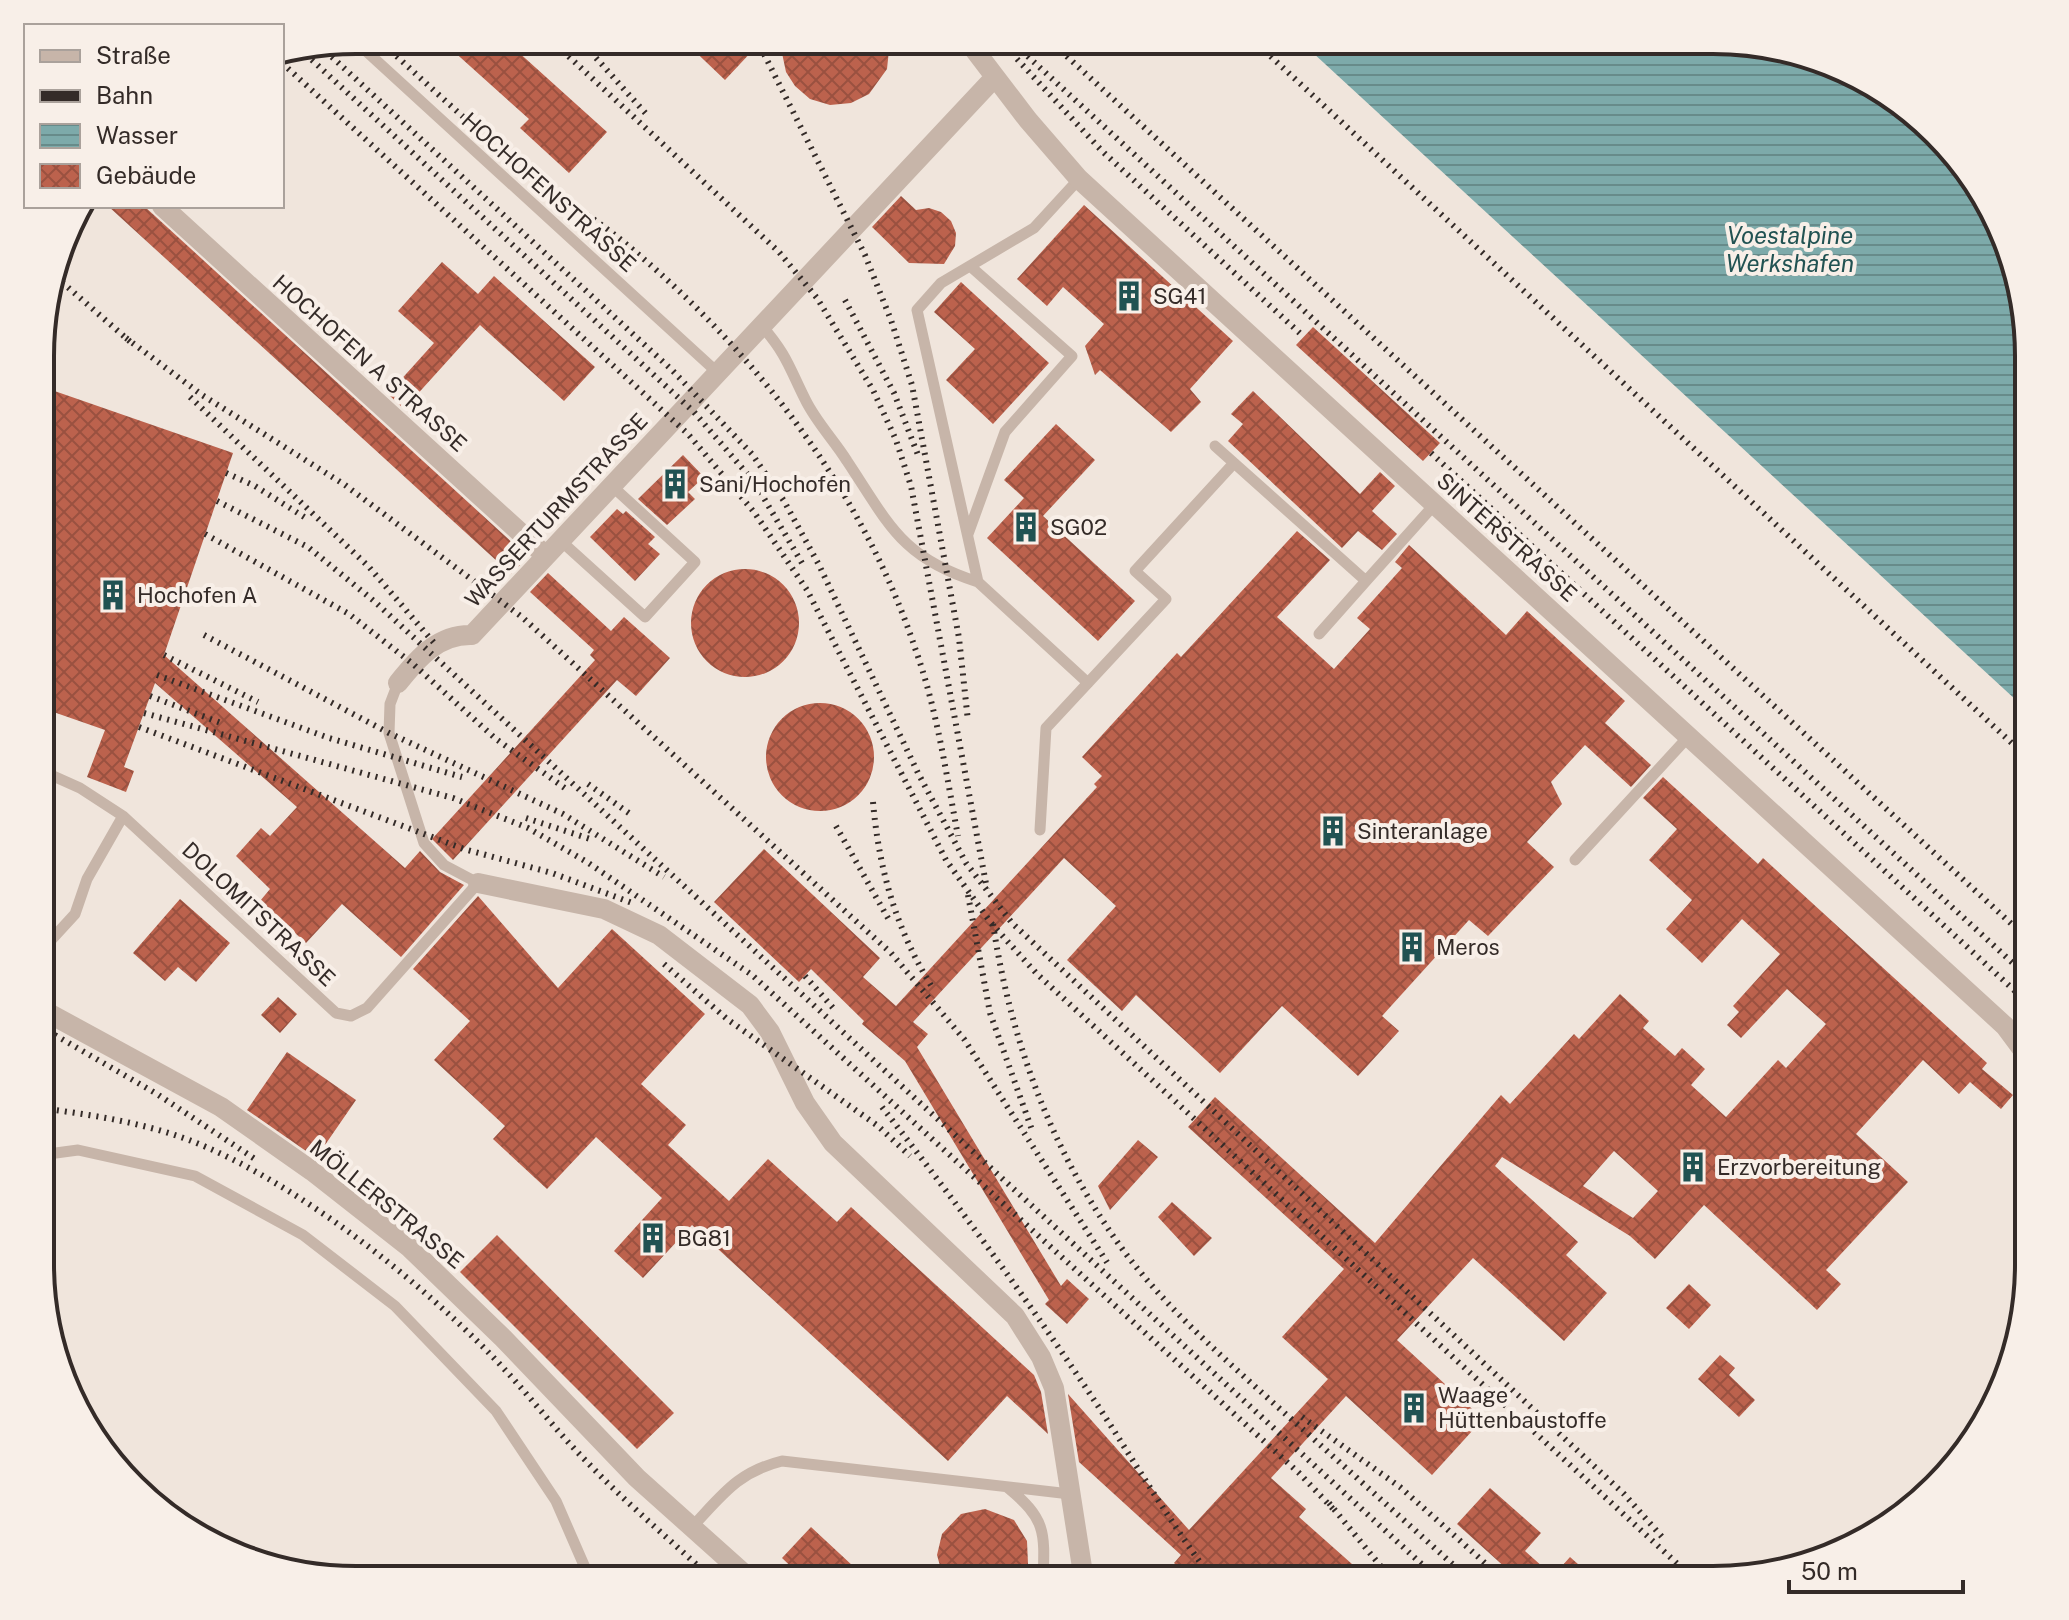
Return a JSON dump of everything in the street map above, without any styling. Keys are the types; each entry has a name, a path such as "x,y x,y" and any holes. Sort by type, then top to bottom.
{"street":[{"name":"SINTERSTRASSE","path":"978,54 1079,179 2005,1026 2015,1039"},
{"name":"WASSERTURMSTRASSE","path":"398,683 416,660 441,640 454,634 472,635 995,77"},
{"name":"HOCHOFEN A STRASSE","path":"164,208 546,556"},
{"name":"WASSERTURMSTRASSE","path":"478,883 604,909 659,935 750,1005 770,1032 805,1103 833,1143 1015,1316 1041,1357 1054,1388 1082,1566"},
{"name":"MÖLLERSTRASSE","path":"54,1016 221,1107 312,1171 410,1248 503,1338 637,1478 736,1566"}],"lane":[{"name":"HOCHOFENSTRASSE","path":"369,54 718,373"},
{"path":"978,582 917,310 941,283 1034,228 1079,179"},
{"path":"968,534 1005,432 1072,356 970,266"},
{"path":"762,326 788,356 806,401 881,516 913,553 952,574 978,582 1088,683"},
{"path":"1215,446 1366,581"},
{"path":"1040,830 1046,728 1166,599 1135,571 1234,463"},
{"path":"561,541 645,617 695,562 612,486"},
{"path":"1319,634 1435,504"},
{"name":"WASSERTURMSTRASSE","path":"398,683 390,704 389,733 424,843 444,865 478,883"},
{"path":"1575,860 1689,736"},
{"name":"DOLOMITSTRASSE","path":"54,776 80,788 123,816 336,1013 351,1016 367,1008 478,883"},
{"path":"54,937 75,914 87,879 123,816"},
{"path":"54,1153 78,1150 195,1176 303,1235 395,1306 496,1411 556,1501 584,1566"},
{"path":"693,1526 733,1483 753,1468 782,1461 1070,1494"},
{"path":"1006,1487 1041,1522 1045,1537 1044,1566"}],"water":[{"name":"Voestalpine Werkshafen","path":"1314,54 1713,54 1752,57 1791,64 1846,85 1881,105 1912,129 1953,172 1974,205 1999,259 2009,297 2015,356 2015,699"}],"building":[{"path":"457,54 521,54 607,132 569,173 520,128 529,119"},
{"path":"698,54 749,54 725,80"},
{"path":"782,54 889,54 887,69 869,94 851,103 830,105 810,99 795,86 786,72"},
{"path":"901,196 916,210 929,208 941,212 951,221 956,233 955,246 944,264 909,263 872,227"},
{"name":"SG41","path":"1084,205 1233,341 1190,389 1201,402 1171,432 1100,370 1095,375 1085,346 1104,324 1063,287 1047,306 1017,279"},
{"path":"110,208 146,208 528,557 511,574"},
{"path":"442,262 478,294 494,276 595,367 564,401 480,325 404,409 388,394 434,343 398,311"},
{"path":"961,282 1049,363 993,424 946,380 975,349 934,312"},
{"path":"1313,327 1440,443 1423,461 1296,345"},
{"name":"Hochofen A","path":"54,391 233,453 164,655 405,868 420,851 440,872 464,885 401,957 342,904 306,943 260,901 270,889 236,856 261,828 270,836 297,807 155,683 124,767 134,771 126,792 87,777 105,730 54,712"},
{"path":"1253,391 1360,494 1380,472 1395,486 1372,511 1397,534 1382,550 1358,531 1342,548 1228,441 1243,424 1231,414"},
{"name":"SG02","path":"1056,424 1095,460 1043,516 1135,601 1098,641 987,538 1024,498 1004,480"},
{"name":"Sani/Hochofen","path":"683,455 704,477 688,492 695,499 667,525 638,499"},
{"path":"617,509 623,514 626,511 655,537 648,544 660,554 635,581 590,537"},
{"name":"Sinteranlage","path":"1297,531 1330,560 1277,617 1334,669 1370,629 1357,618 1402,568 1395,562 1409,545 1506,635 1527,611 1625,701 1605,723 1651,765 1631,787 1585,745 1551,782 1562,804 1527,842 1554,867 1488,936 1469,920 1382,1016 1399,1031 1358,1076 1282,1006 1220,1073 1136,995 1122,1011 1067,960 1116,906 1064,858 913,1022 928,1034 917,1047 1061,1286 1067,1279 1089,1299 1067,1324 1045,1304 1049,1300 905,1061 862,1024 864,1021 811,969 799,982 714,902 764,849 880,958 863,977 896,1006 1097,787 1094,784 1102,776 1082,757 1177,653 1181,657"},
{"path":"745,569 766,574 783,585 794,602 799,623 794,644 783,661 766,672 745,677 724,672 707,661 696,644 691,623 696,602 707,585 724,574"},
{"path":"548,573 611,631 624,617 670,658 636,696 617,680 453,860 432,839 595,660 590,655 594,650 530,592"},
{"path":"820,703 841,708 858,719 869,736 874,757 869,778 858,795 841,806 820,811 799,806 782,795 771,778 766,757 771,736 782,719 799,708"},
{"path":"1663,777 1758,864 1763,858 1987,1063 1982,1069 2013,1095 2001,1109 1970,1082 1959,1094 1923,1060 1856,1134 1908,1182 1826,1270 1841,1284 1817,1310 1704,1205 1655,1259 1630,1236 1502,1157 1495,1166 1578,1242 1566,1255 1607,1293 1564,1341 1473,1258 1397,1340 1483,1419 1432,1475 1346,1396 1271,1478 1306,1509 1299,1517 1354,1566 1177,1566 1174,1563 1181,1555 1079,1462 1068,1394 1189,1530 1328,1379 1282,1337 1344,1269 1188,1127 1215,1097 1375,1243 1501,1095 1510,1104 1574,1034 1579,1039 1620,994 1649,1021 1643,1028 1675,1056 1682,1048 1705,1069 1691,1085 1726,1117 1778,1060 1786,1068 1826,1024 1787,989 1741,1038 1727,1025 1739,1012 1733,1006 1780,954 1742,919 1702,963 1666,929 1692,900 1649,860 1677,829 1643,798","holes":["1614,1151 1658,1191 1633,1218 1583,1186"]},
{"path":"478,896 558,988 612,929 705,1014 641,1084 686,1125 668,1145 729,1201 768,1159 837,1222 851,1207 1034,1375 1041,1392 1048,1434 1007,1396 948,1461 692,1225 643,1278 614,1251 662,1198 596,1137 547,1189 493,1139 505,1126 434,1060 470,1021 413,969"},
{"path":"180,899 230,943 196,982 178,967 165,981 133,953"},
{"path":"278,997 297,1014 280,1033 261,1015"},
{"path":"287,1052 356,1100 316,1158 247,1110"},
{"path":"1138,1140 1158,1157 1110,1210 1098,1186"},
{"path":"1172,1202 1212,1238 1194,1256 1158,1217"},
{"path":"497,1235 674,1413 637,1449 460,1272"},
{"path":"1689,1284 1711,1305 1689,1329 1666,1308"},
{"path":"1720,1355 1735,1368 1729,1375 1755,1400 1739,1417 1698,1379"},
{"path":"1490,1488 1541,1533 1525,1551 1542,1566 1504,1566 1457,1524"},
{"path":"985,1509 1014,1520 1027,1541 1027,1566 940,1566 937,1555 942,1534 961,1514"},
{"path":"811,1527 853,1566 790,1566 782,1558"},
{"path":"1570,1557 1580,1566 1562,1566"}],"railway":[{"path":"394,54 510,157 614,235 673,285 718,330 799,426 865,533 893,590 929,694 958,836"},
{"path":"566,54 779,252 817,298 873,390 896,440 911,486 987,889"},
{"path":"593,54 648,116"},
{"path":"764,54 865,255 912,385 959,638 968,721"},
{"path":"1025,54 2015,965"},
{"path":"1064,54 2015,927"},
{"path":"1268,54 2015,746"},
{"path":"330,56 672,370 752,454 784,501 819,565 918,773 966,863 1012,923 1624,1494 1663,1538"},
{"path":"310,58 694,412 755,483 802,563"},
{"path":"1017,59 1102,151 1304,337"},
{"path":"284,65 688,434 754,512 807,590 946,860 991,923 1037,974 1680,1566"},
{"path":"63,283 134,345"},
{"path":"845,300 894,393 918,455"},
{"path":"126,338 202,395 345,485 522,617 891,953 964,1039 1110,1267"},
{"path":"190,397 369,567 435,644"},
{"path":"1431,453 2015,991"},
{"path":"226,473 255,486 309,520"},
{"path":"217,501 308,547 374,601 1424,1566"},
{"path":"205,534 349,614 413,664 496,739 569,791"},
{"path":"204,635 389,733 563,814 664,877"},
{"path":"164,655 258,702"},
{"path":"157,675 329,738 462,777"},
{"path":"150,696 221,723"},
{"path":"144,713 453,798 528,828 587,862 752,975 1299,1473 1336,1512"},
{"path":"139,727 464,849 552,873 635,904"},
{"path":"588,784 633,816"},
{"path":"873,802 891,898 908,943 932,987"},
{"path":"526,818 590,839"},
{"path":"836,826 889,920"},
{"path":"968,895 990,1013 1032,1130"},
{"path":"993,924 1011,1012 1039,1097 1077,1178 1126,1254 1199,1335 1454,1566"},
{"path":"664,964 727,1019 878,1126 910,1156"},
{"path":"805,976 834,1009"},
{"path":"54,1035 157,1094 255,1159"},
{"path":"882,1107 1034,1312 1203,1566"},
{"path":"54,1110 134,1124 189,1140 269,1179 350,1233 461,1325 604,1479 698,1566"},
{"path":"1302,1417 1400,1487 1488,1566"},
{"path":"1329,1503 1381,1566"}],"place":[{"name":"SG41","path":"1129,296"},
{"name":"Sani/Hochofen","path":"675,484"},
{"name":"SG02","path":"1026,527"},
{"name":"Hochofen A","path":"113,595"},
{"name":"Sinteranlage","path":"1333,831"},
{"name":"Meros","path":"1412,947"},
{"name":"Erzvorbereitung","path":"1693,1167"},
{"name":"BG81","path":"653,1238"},
{"name":"Waage Hüttenbaustoffe","path":"1414,1408"}]}
